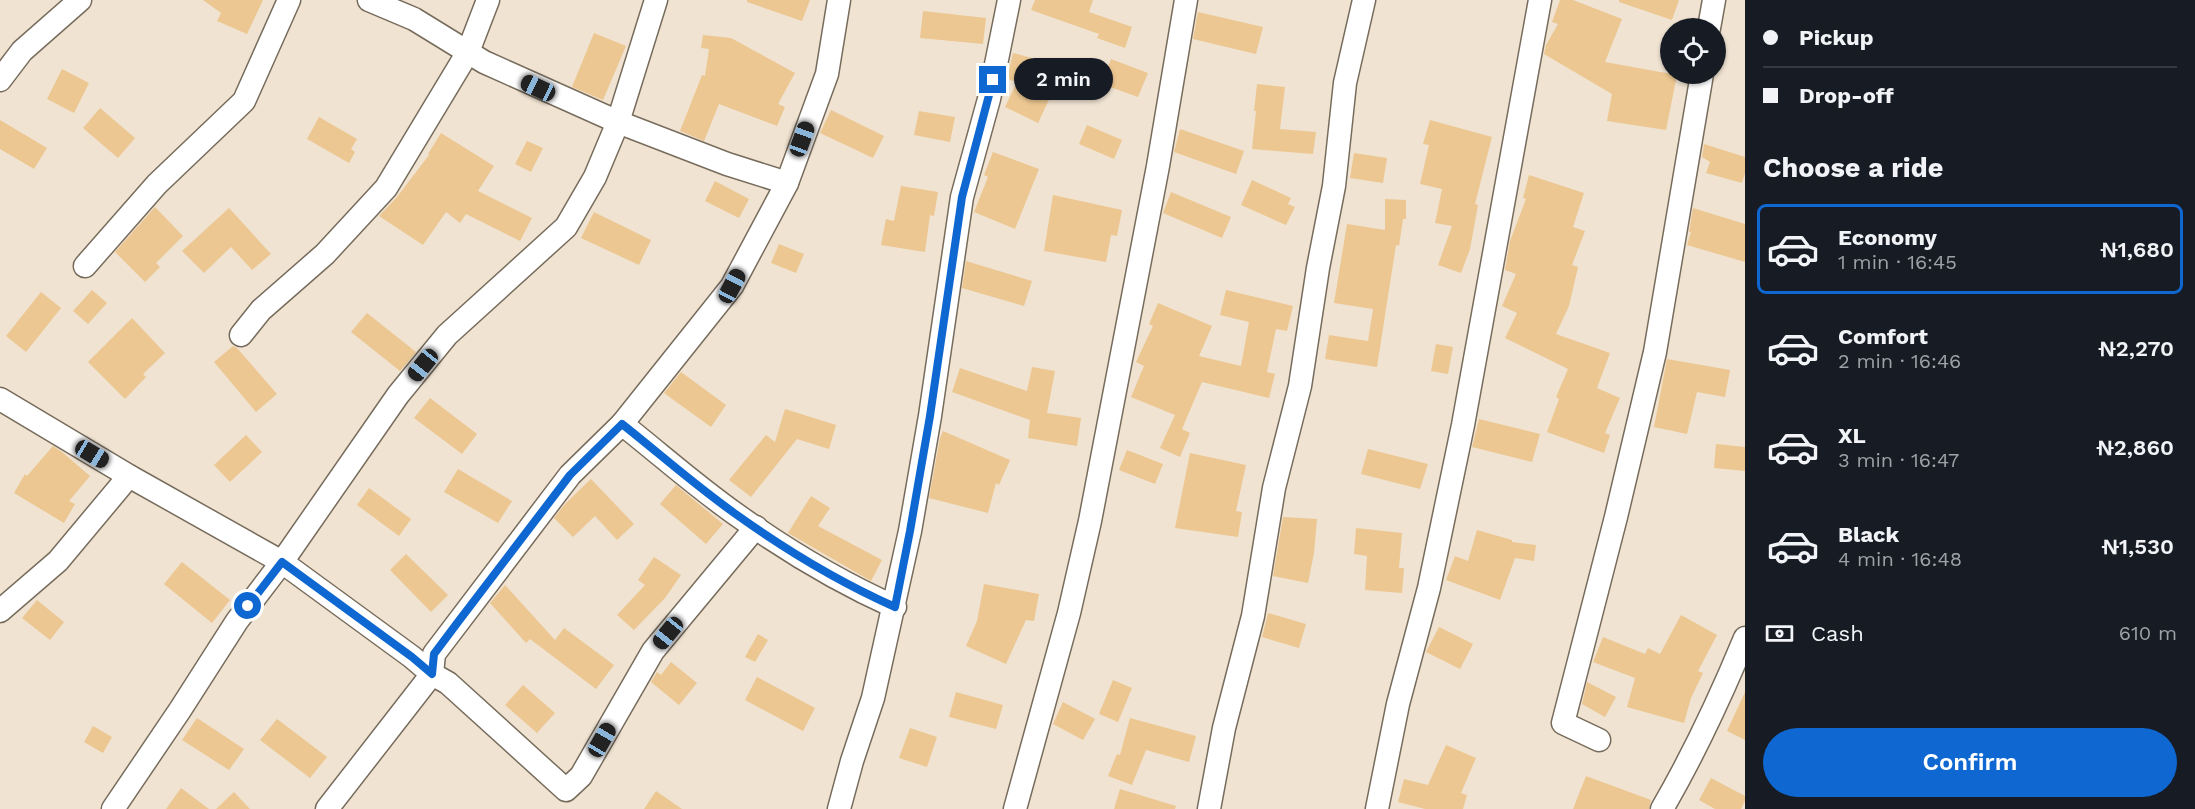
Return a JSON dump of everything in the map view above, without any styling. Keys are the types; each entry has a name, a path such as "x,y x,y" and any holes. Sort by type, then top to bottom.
{"street":[{"path":"0,80 22,51 80,0"},
{"path":"85,266 157,184 244,101 289,0"},
{"path":"369,0 414,19 484,63 618,122 727,164 787,183"},
{"path":"241,335 261,310 325,254 386,188 468,52 488,0"},
{"path":"113,809 237,621 282,562 399,395 447,335 566,227 595,177 618,122 656,0"},
{"path":"327,809 432,674 434,654 440,645 570,475 622,424 732,286 787,183 826,74 839,0"},
{"path":"839,809 873,698 895,607 930,416 962,197 989,99 1009,0"},
{"path":"1015,809 1069,613 1090,521 1158,166 1186,0"},
{"path":"1209,809 1224,728 1253,616 1275,488 1300,386 1318,268 1334,186 1345,83 1364,0"},
{"path":"1377,809 1398,704 1429,588 1463,425 1540,0"},
{"path":"1711,18 1714,0"},
{"path":"1599,740 1563,723 1616,517 1655,352 1700,84"},
{"path":"0,399 129,477 282,562 432,674 448,683 566,789 581,776 654,651 756,527"},
{"path":"622,424 736,515 863,593 895,607"},
{"path":"0,611 58,561 129,477"},
{"path":"1662,809 1684,771 1745,638"}],"building":[{"path":"203,0 263,0 247,34 217,21 221,13"},
{"path":"747,0 810,0 802,21 747,2"},
{"path":"1035,0 1093,0 1089,12 1132,27 1125,48 1097,38 1099,34 1031,10"},
{"path":"1560,0 1573,0 1622,19 1605,62 1660,72 1660,84 1675,84 1666,130 1607,121 1612,94 1544,54 1546,45 1558,24 1552,22"},
{"path":"1619,0 1679,0 1673,18 1666,18 1619,2"},
{"path":"923,11 986,18 983,44 920,38"},
{"path":"1198,12 1263,27 1256,54 1193,39"},
{"path":"594,33 626,46 603,100 572,87"},
{"path":"703,35 731,38 795,73 778,104 785,107 777,126 719,104 704,141 680,131 702,75 705,76 709,49 701,48"},
{"path":"1013,53 1081,71 1074,97 1053,91 1038,123 1005,107 1017,82 1007,79"},
{"path":"1111,59 1148,73 1138,97 1102,84"},
{"path":"62,69 89,83 74,113 47,99"},
{"path":"1257,84 1285,87 1280,129 1316,132 1313,154 1252,149"},
{"path":"100,108 135,138 118,158 83,128"},
{"path":"831,110 884,136 873,158 820,133"},
{"path":"919,111 955,117 950,142 914,135"},
{"path":"319,117 357,139 351,149 355,152 349,163 307,139"},
{"path":"0,120 47,148 34,169 0,149"},
{"path":"1430,120 1492,137 1475,204 1478,205 1470,249 1461,273 1438,265 1452,226 1435,223 1442,189 1420,184 1429,145 1423,144"},
{"path":"1087,125 1122,140 1114,159 1079,144"},
{"path":"1180,129 1244,151 1236,174 1174,152"},
{"path":"441,133 494,166 478,191 532,218 520,241 466,214 460,223 446,212 423,245 379,216 397,197 429,155"},
{"path":"527,141 543,148 531,172 515,164"},
{"path":"1704,144 1745,157 1745,173 1742,183 1706,173 1710,162 1702,157"},
{"path":"993,152 1039,169 1015,229 974,212 988,177 984,175"},
{"path":"1354,153 1387,158 1383,183 1350,178"},
{"path":"1529,175 1584,193 1573,227 1585,231 1572,265 1578,267 1569,306 1556,334 1610,353 1597,388 1620,398 1605,433 1610,435 1604,453 1547,432 1559,399 1556,397 1568,369 1505,338 1517,313 1502,306 1516,274 1505,270 1510,241 1526,199 1523,198"},
{"path":"1252,180 1291,198 1288,204 1295,207 1286,225 1241,205"},
{"path":"715,181 749,199 739,218 705,201"},
{"path":"901,186 938,192 934,216 930,215 925,252 881,245 886,219 894,221"},
{"path":"1171,192 1231,217 1222,238 1163,213"},
{"path":"1053,195 1122,210 1117,236 1111,235 1106,262 1044,251"},
{"path":"1385,199 1406,200 1406,219 1403,219 1399,246 1396,245 1377,367 1325,359 1329,335 1368,341 1373,309 1334,303 1347,224 1385,230"},
{"path":"155,207 183,236 156,263 160,267 145,282 115,252"},
{"path":"229,208 271,254 252,270 231,247 204,273 182,251"},
{"path":"1693,208 1745,224 1745,262 1687,245 1691,232 1689,232"},
{"path":"594,212 651,240 639,265 581,238"},
{"path":"779,244 804,254 796,273 771,263"},
{"path":"966,261 1032,281 1024,306 962,288"},
{"path":"92,290 107,303 88,324 73,311"},
{"path":"1226,290 1293,306 1287,331 1276,329 1267,372 1275,374 1269,398 1202,382 1182,429 1190,433 1180,457 1160,448 1175,415 1131,397 1144,366 1136,362 1153,326 1149,324 1158,303 1212,326 1199,356 1241,366 1249,322 1220,315"},
{"path":"41,292 61,308 26,352 6,336"},
{"path":"367,313 416,352 400,371 351,332"},
{"path":"132,318 165,353 143,374 146,377 125,399 88,362"},
{"path":"1436,344 1453,347 1448,374 1431,371"},
{"path":"233,346 277,394 256,412 214,362"},
{"path":"1667,359 1730,370 1725,397 1697,392 1687,434 1654,427"},
{"path":"1032,367 1055,371 1047,413 1081,418 1077,446 1028,438 1030,420 952,392 960,368 1027,391"},
{"path":"681,372 726,405 711,427 664,393"},
{"path":"430,398 477,434 462,454 414,418"},
{"path":"785,409 836,425 829,449 797,439 751,497 729,480 766,435 775,442"},
{"path":"1479,419 1540,434 1532,462 1472,447"},
{"path":"943,431 1010,460 999,485 996,483 988,513 929,498"},
{"path":"246,435 262,452 230,482 214,465"},
{"path":"1716,444 1745,447 1745,471 1714,468"},
{"path":"53,446 90,476 69,501 75,504 64,523 14,493 25,474 27,476"},
{"path":"1368,449 1428,464 1420,489 1361,474"},
{"path":"1127,450 1163,464 1155,484 1119,470"},
{"path":"1190,453 1246,465 1236,511 1242,512 1238,537 1175,528"},
{"path":"458,469 512,501 498,523 444,492"},
{"path":"591,479 634,524 617,540 595,516 573,537 554,518"},
{"path":"676,485 723,524 706,544 660,504"},
{"path":"369,488 411,519 399,536 357,505"},
{"path":"811,496 830,508 818,526 882,560 871,581 788,533"},
{"path":"1283,517 1317,519 1308,583 1273,576"},
{"path":"1356,528 1402,533 1399,568 1404,568 1402,593 1365,590 1367,556 1354,554"},
{"path":"1477,530 1512,540 1512,542 1536,545 1534,561 1515,558 1500,600 1446,580 1455,556 1468,561"},
{"path":"406,554 448,595 431,612 390,570"},
{"path":"654,557 681,575 665,598 634,630 617,615 645,585 638,580"},
{"path":"182,562 230,600 212,623 164,584"},
{"path":"984,584 1039,594 1034,621 1026,620 1006,664 966,646 977,621"},
{"path":"505,585 555,640 564,628 614,665 596,689 530,639 526,643 490,603"},
{"path":"37,600 64,622 50,640 22,618"},
{"path":"1268,613 1306,624 1299,648 1262,637"},
{"path":"1681,615 1717,635 1698,671 1703,673 1691,698 1684,723 1627,707 1635,678 1593,662 1603,637 1645,654 1648,648 1660,654"},
{"path":"1439,627 1473,644 1460,669 1426,652"},
{"path":"758,634 768,640 755,662 745,657"},
{"path":"671,662 697,683 679,705 651,682 657,672 661,675"},
{"path":"757,677 815,708 803,731 745,700"},
{"path":"1113,680 1132,688 1118,722 1099,714"},
{"path":"1587,682 1616,697 1605,717 1582,704"},
{"path":"523,685 555,713 537,733 505,705"},
{"path":"956,692 1003,705 996,729 949,717"},
{"path":"1745,692 1745,740 1727,731"},
{"path":"1063,702 1095,719 1083,740 1053,724"},
{"path":"197,718 244,749 229,770 182,740"},
{"path":"1130,718 1196,736 1189,762 1146,750 1132,785 1108,776 1117,754 1120,755"},
{"path":"277,719 327,757 310,778 260,740"},
{"path":"93,726 112,737 103,753 84,742"},
{"path":"910,728 937,737 927,767 899,758"},
{"path":"1446,745 1476,758 1461,793 1467,795 1463,809 1425,809 1398,802 1404,779 1428,785"},
{"path":"1586,776 1651,800 1649,809 1573,809"},
{"path":"1711,778 1745,796 1741,809 1715,809 1699,800"},
{"path":"181,788 209,809 166,809"},
{"path":"1120,789 1176,806 1175,809 1114,809"},
{"path":"656,791 682,809 644,809"},
{"path":"234,792 250,809 216,809"}],"route":[{"path":"248,606 282,562 432,674 434,654 458,622 570,475 622,424 736,515 863,593 895,607 930,416 962,197 993,80"}]}
